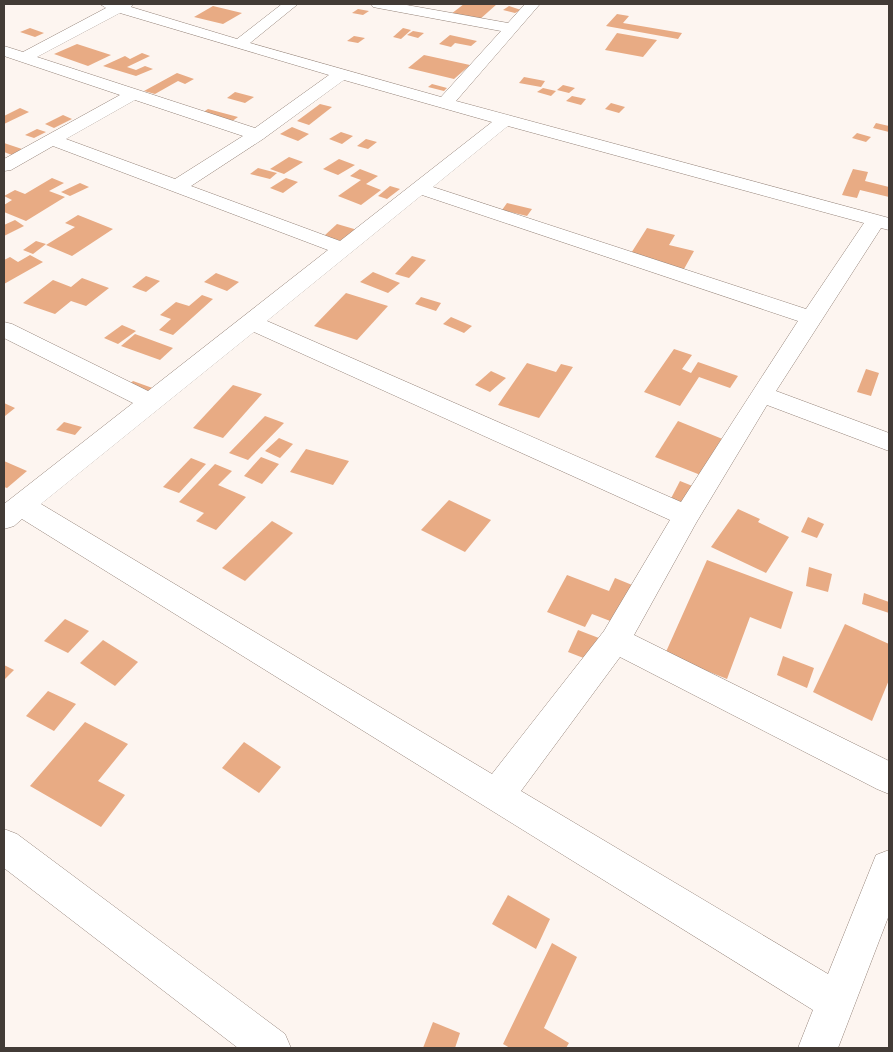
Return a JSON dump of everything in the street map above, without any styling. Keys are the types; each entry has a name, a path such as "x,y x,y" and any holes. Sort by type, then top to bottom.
{"street":[{"path":"240,45 291,4"},
{"path":"378,4 512,28"},
{"path":"446,102 533,4"},
{"path":"23,58 118,5 240,45 342,74 883,222 810,318 686,516 615,640 496,795"},
{"path":"4,51 257,135"},
{"path":"176,187 257,135 342,74"},
{"path":"4,166 134,94"},
{"path":"505,120 12,512 496,795 836,1001"},
{"path":"52,140 343,249"},
{"path":"419,188 810,318"},
{"path":"252,323 686,516"},
{"path":"4,329 150,402"},
{"path":"762,394 889,442"},
{"path":"615,640 889,778"},
{"path":"4,846 271,1048"},
{"path":"818,1048 889,868"}],"building":[{"path":"464,4 497,4 479,20 451,14"},
{"path":"213,6 242,13 223,24 194,17"},
{"path":"509,6 521,10 515,13 503,10"},
{"path":"358,9 369,11 363,15 352,13"},
{"path":"617,14 629,16 623,23 682,33 678,39 606,26"},
{"path":"30,28 44,33 35,37 20,32"},
{"path":"403,28 411,30 401,39 393,37"},
{"path":"413,31 424,33 418,38 407,35"},
{"path":"617,33 657,40 643,57 605,50"},
{"path":"450,35 477,41 471,46 455,43 451,47 439,44"},
{"path":"354,36 365,38 358,43 347,41"},
{"path":"77,44 111,55 88,66 54,54"},
{"path":"142,53 150,56 127,67 136,70 145,66 153,69 136,76 103,66 125,56 130,59"},
{"path":"424,55 470,65 454,79 408,68"},
{"path":"177,73 194,79 185,84 178,81 155,94 144,91"},
{"path":"524,77 545,81 541,87 519,83"},
{"path":"432,84 447,88 444,91 428,87"},
{"path":"563,85 575,88 569,93 557,90"},
{"path":"543,88 556,91 551,96 537,92"},
{"path":"235,92 254,97 245,103 227,98"},
{"path":"572,96 586,99 581,105 566,101"},
{"path":"611,103 625,107 619,113 605,109"},
{"path":"320,104 332,107 309,125 297,121"},
{"path":"20,108 29,112 4,124 4,116"},
{"path":"208,109 238,117 231,122 202,113"},
{"path":"63,115 72,119 54,128 45,124"},
{"path":"876,123 889,126 889,132 873,128"},
{"path":"292,127 309,134 298,141 280,134"},
{"path":"37,129 46,132 34,138 25,135"},
{"path":"341,132 353,136 342,144 329,139"},
{"path":"857,133 871,137 866,142 852,138"},
{"path":"366,139 377,142 368,149 357,146"},
{"path":"4,143 22,149 12,155 4,152"},
{"path":"289,157 303,162 284,174 270,169"},
{"path":"339,159 355,165 338,175 323,169"},
{"path":"258,168 277,173 270,179 250,174"},
{"path":"360,169 378,176 366,184 381,190 361,205 338,196 361,180 350,176"},
{"path":"853,169 868,172 865,181 889,187 889,197 860,190 857,198 842,195"},
{"path":"52,178 64,183 49,191 65,197 26,221 4,212 4,205 12,200 4,196 15,190 25,194"},
{"path":"286,178 298,182 283,193 270,188"},
{"path":"80,183 89,187 70,196 61,192"},
{"path":"390,186 400,189 387,199 378,196"},
{"path":"507,203 532,209 527,216 502,210"},
{"path":"78,215 113,229 72,256 46,245 75,227 65,223"},
{"path":"15,220 24,226 4,236 4,225"},
{"path":"337,224 361,231 348,243 324,236"},
{"path":"647,228 675,235 669,245 694,251 684,269 628,258"},
{"path":"36,241 46,244 33,254 23,250"},
{"path":"30,255 43,262 4,284 4,260 10,257 18,262"},
{"path":"412,256 426,260 409,278 395,274"},
{"path":"373,272 400,283 388,293 360,282"},
{"path":"216,273 239,282 227,291 204,282"},
{"path":"146,276 160,281 146,292 132,287"},
{"path":"82,278 109,288 86,306 71,301 55,314 23,303 53,280 71,287"},
{"path":"346,293 388,306 357,340 314,326"},
{"path":"202,295 213,299 173,335 159,330 171,319 160,315 176,302 189,306"},
{"path":"421,297 441,303 436,311 415,304"},
{"path":"451,317 472,326 464,333 443,324"},
{"path":"122,325 136,331 118,344 104,338"},
{"path":"135,334 173,348 160,360 121,346"},
{"path":"674,349 692,355 682,369 691,373 698,362 738,376 730,388 699,377 680,406 644,392"},
{"path":"527,363 556,372 561,364 573,367 539,418 498,405"},
{"path":"866,369 879,373 871,396 857,392"},
{"path":"491,371 506,378 490,392 475,385"},
{"path":"133,381 158,390 148,399 124,389"},
{"path":"233,385 262,394 223,438 193,428"},
{"path":"4,403 15,408 5,416 4,415"},
{"path":"265,416 284,423 248,460 229,453"},
{"path":"678,421 725,440 703,476 655,457"},
{"path":"64,422 82,427 75,435 56,430"},
{"path":"279,438 293,444 280,458 265,451"},
{"path":"306,449 349,461 333,485 290,472"},
{"path":"261,457 279,464 262,484 244,476"},
{"path":"191,458 206,464 179,493 163,487"},
{"path":"4,461 27,471 7,488 4,487"},
{"path":"215,464 232,471 218,485 246,497 216,530 196,521 204,513 179,502"},
{"path":"680,481 700,489 686,518 665,510"},
{"path":"449,500 491,520 465,552 421,530"},
{"path":"738,509 760,519 758,522 789,537 766,573 711,547"},
{"path":"808,517 824,524 817,538 801,532"},
{"path":"272,521 293,533 245,581 222,568"},
{"path":"707,560 793,592 781,629 750,617 727,679 665,654"},
{"path":"809,567 832,574 828,592 806,586"},
{"path":"567,575 609,591 615,578 637,587 618,624 592,614 585,627 547,612"},
{"path":"864,593 889,602 889,613 862,604"},
{"path":"65,619 89,631 68,653 44,641"},
{"path":"845,624 889,644 889,680 872,721 813,692"},
{"path":"578,630 604,640 594,662 568,652"},
{"path":"103,640 138,662 115,686 80,663"},
{"path":"783,656 814,668 807,688 777,675"},
{"path":"4,665 14,670 4,680"},
{"path":"48,691 76,704 54,731 26,716"},
{"path":"85,722 128,744 98,781 125,795 101,827 30,786"},
{"path":"244,742 281,767 259,793 222,768"},
{"path":"508,895 550,919 536,949 492,924"},
{"path":"552,943 577,957 544,1028 569,1043 566,1048 510,1048 503,1044"},
{"path":"433,1022 460,1033 455,1048 423,1048"}]}
